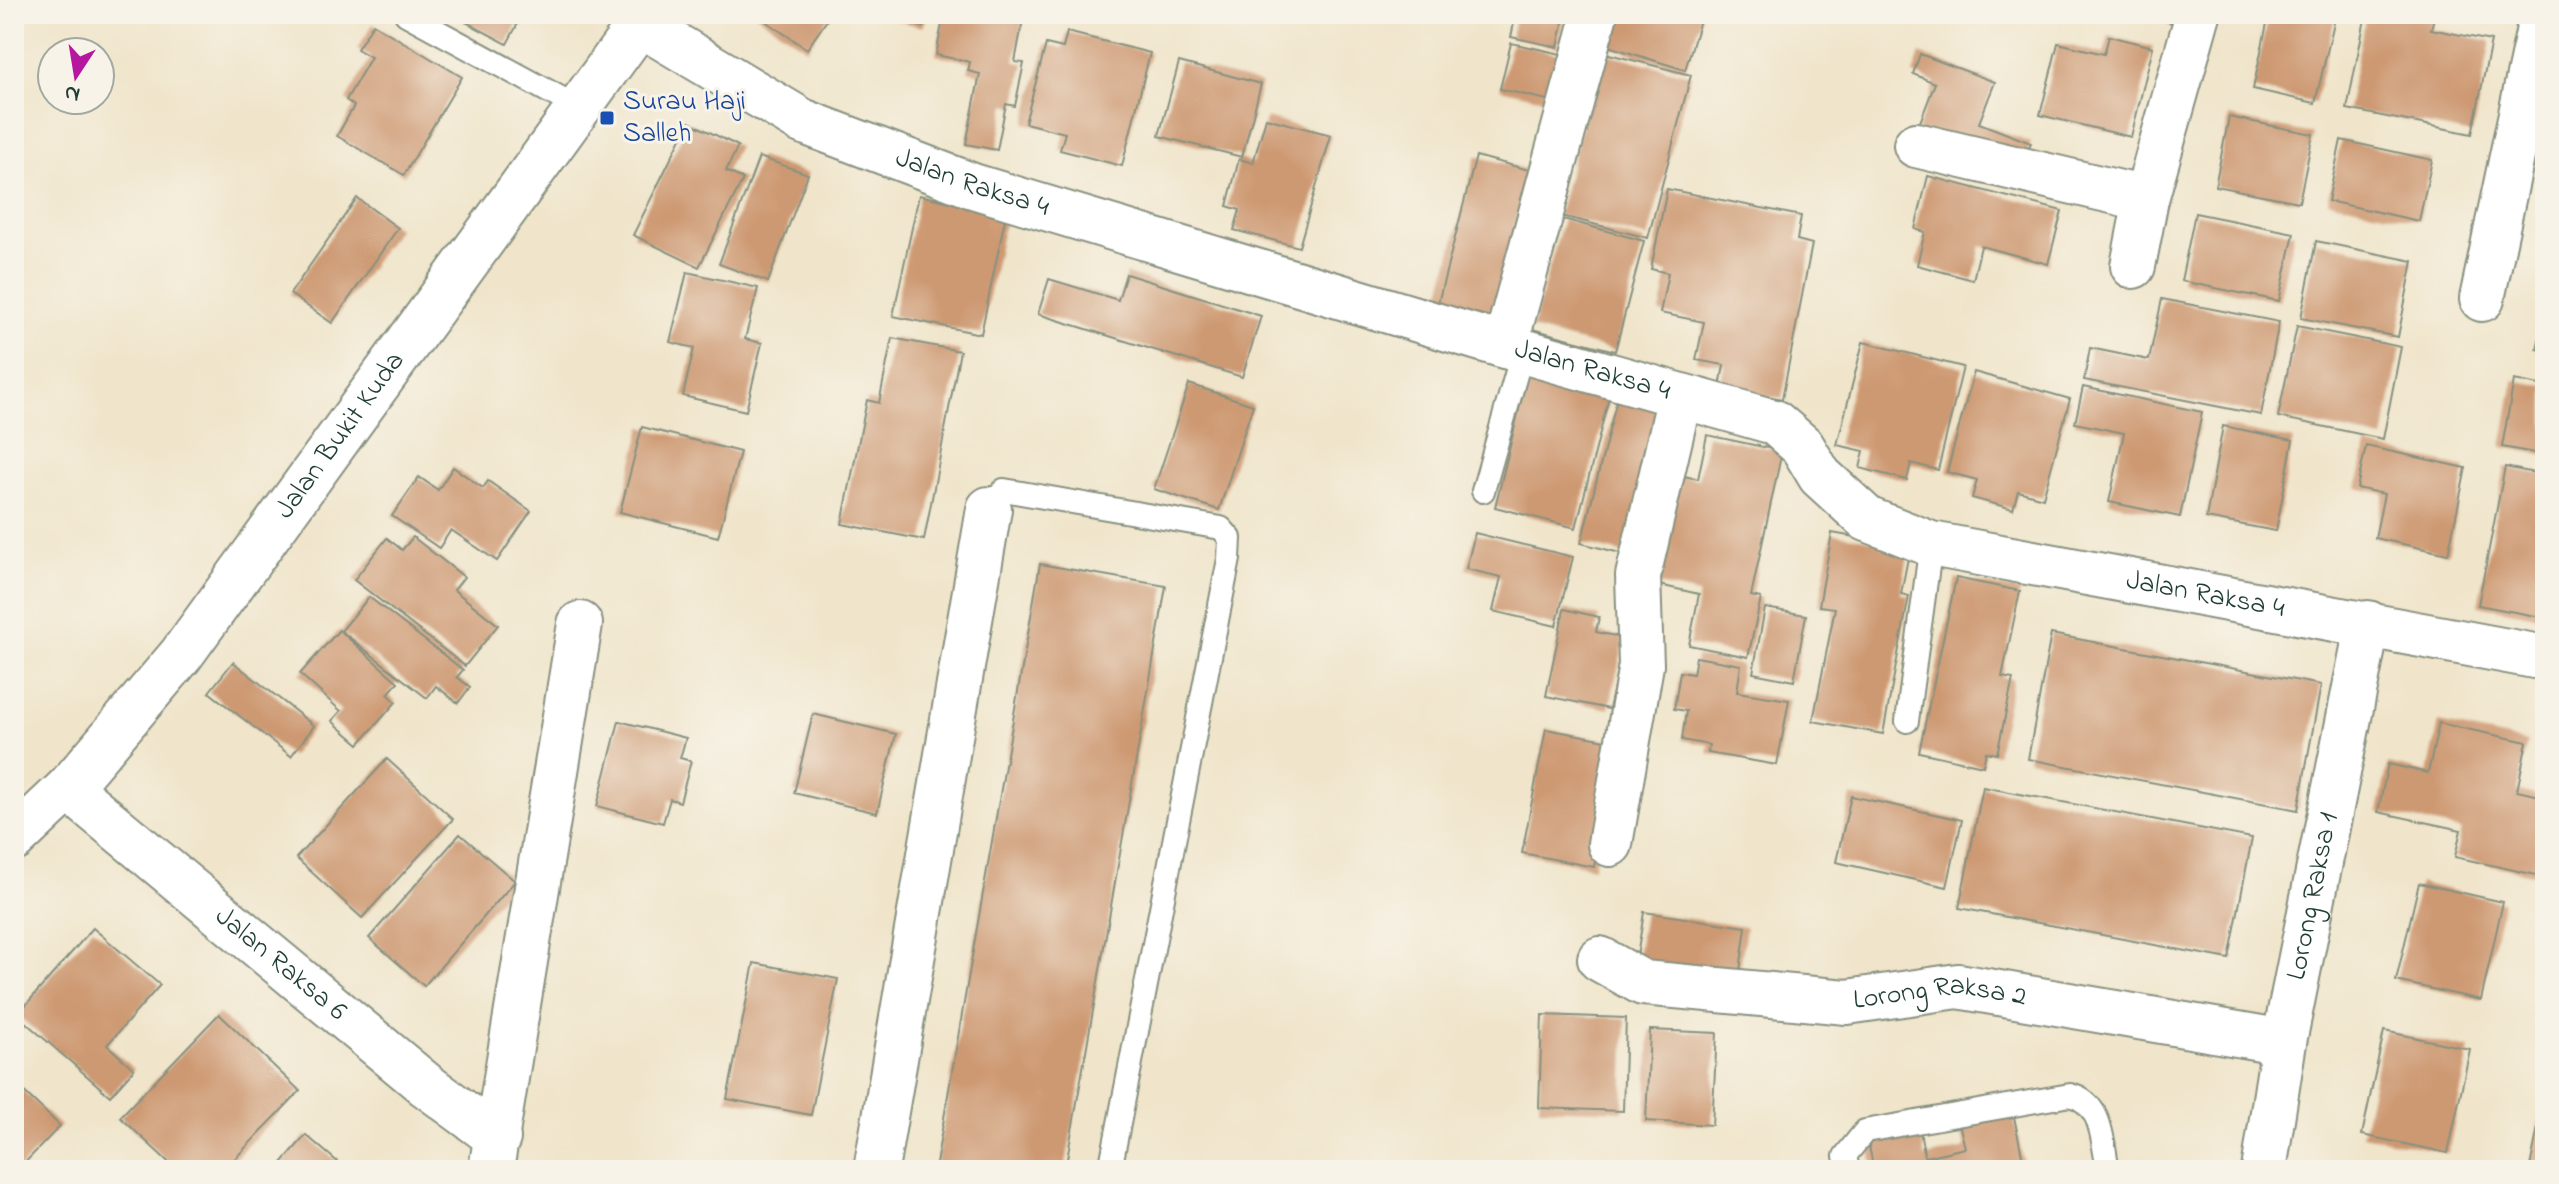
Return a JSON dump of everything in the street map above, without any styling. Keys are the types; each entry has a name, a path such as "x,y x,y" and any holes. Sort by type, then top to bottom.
{"street":[{"path":"1514,348 1595,14"},
{"path":"2133,266 2146,199 2198,14"},
{"path":"2482,299 2542,14"},
{"name":"Jalan Bukit Kuda","path":"14,839 68,788 181,655 643,19"},
{"name":"Jalan Raksa 4","path":"643,19 802,121 973,186 1514,348 1774,422 1802,446 1820,476 1867,519 1931,544 2545,658"},
{"path":"1916,145 2146,199"},
{"path":"1610,844 1641,665 1638,576 1680,396"},
{"path":"876,1170 989,509"},
{"name":"Lorong Raksa 1","path":"2264,1170 2284,1042 2368,623"},
{"path":"494,1154 580,624"},
{"name":"Jalan Raksa 6","path":"68,788 381,1048 494,1154"},
{"name":"Lorong Raksa 2","path":"1600,959 1643,983 1847,1002 1958,986 2284,1042"}],"lane":[{"path":"406,14 579,108"},
{"path":"1483,491 1514,348"},
{"path":"989,509 1004,490 1221,528 1230,538 1229,559 1110,1170"},
{"path":"1907,721 1931,544"},
{"path":"1848,1170 1845,1156 1865,1131 2070,1095 2083,1098 2095,1112 2108,1170"}],"building":[{"path":"451,14 523,14 507,44"},
{"path":"755,14 831,14 807,49"},
{"path":"870,14 926,14 923,27"},
{"path":"944,14 1024,14 1015,62 1024,63 1015,106 1006,104 997,150 966,144 980,74 968,71 970,62 936,55"},
{"path":"1516,14 1565,14 1558,47 1511,37"},
{"path":"1618,14 1702,14 1685,70 1608,46"},
{"path":"2138,14 2175,14 2172,23"},
{"path":"2269,14 2336,14 2315,103 2253,89"},
{"path":"2366,14 2435,14 2431,29 2491,41 2472,134 2347,109"},
{"path":"373,24 462,77 404,175 337,136 354,106 346,100 371,57 357,49"},
{"path":"1067,32 1150,53 1122,166 1060,150 1065,133 1025,123 1046,44 1063,48"},
{"path":"2109,36 2153,47 2131,137 2040,115 2058,43 2104,54"},
{"path":"1511,43 1575,57 1564,104 1500,89"},
{"path":"1601,52 1691,75 1648,238 1558,215"},
{"path":"1920,54 1995,82 1979,123 2031,143 2018,177 1914,138 1935,83 1913,74"},
{"path":"1179,62 1261,84 1242,157 1159,136"},
{"path":"2229,117 2313,134 2299,202 2215,186"},
{"path":"1266,118 1331,135 1299,247 1234,230 1240,210 1227,206 1239,159 1253,163"},
{"path":"689,122 738,146 726,171 743,179 699,267 633,235"},
{"path":"2341,140 2432,160 2419,221 2328,201"},
{"path":"1476,156 1529,170 1490,317 1438,303"},
{"path":"759,157 808,174 768,282 719,264"},
{"path":"1928,176 2062,211 2048,264 1981,246 1973,280 1917,265 1925,232 1915,229"},
{"path":"1667,189 1801,216 1797,240 1812,244 1782,399 1720,387 1724,365 1696,360 1704,322 1660,313 1668,273 1651,269"},
{"path":"919,195 1006,214 981,334 893,316"},
{"path":"357,198 398,228 332,323 290,294"},
{"path":"2195,213 2294,233 2279,301 2181,281"},
{"path":"1563,219 1644,241 1615,351 1532,329"},
{"path":"2316,241 2413,261 2398,337 2301,318"},
{"path":"687,272 758,288 745,339 762,343 746,411 683,396 694,348 670,342"},
{"path":"1126,274 1261,316 1242,377 1038,314 1049,279 1118,300"},
{"path":"2162,299 2279,322 2261,415 2084,380 2090,348 2149,360"},
{"path":"2545,318 2545,351 2537,349"},
{"path":"2297,326 2401,347 2383,439 2278,417"},
{"path":"892,338 960,351 924,540 842,524 867,400 879,403"},
{"path":"1863,342 1963,367 1938,470 1911,463 1907,480 1860,468 1864,451 1837,445"},
{"path":"1974,372 2070,399 2043,498 2018,491 2013,509 1972,498 1977,480 1947,472"},
{"path":"1528,373 1610,393 1576,528 1495,507"},
{"path":"2514,380 2545,386 2545,455 2502,447"},
{"path":"1189,384 1253,405 1219,510 1154,489"},
{"path":"2083,387 2202,412 2180,517 2109,502 2124,433 2075,423"},
{"path":"1617,399 1668,411 1632,556 1581,543"},
{"path":"2223,426 2293,440 2276,531 2206,518"},
{"path":"642,427 740,452 718,537 620,512"},
{"path":"1707,435 1782,451 1751,596 1761,598 1748,657 1689,645 1699,594 1650,583 1674,474 1698,479"},
{"path":"2366,446 2466,468 2448,554 2375,538 2384,494 2357,488"},
{"path":"453,467 483,488 488,481 531,511 497,561 451,530 439,548 392,516 419,477 438,490"},
{"path":"2505,467 2545,475 2545,595 2541,617 2478,605"},
{"path":"1475,533 1573,557 1556,626 1493,611 1501,577 1466,569"},
{"path":"1832,533 1910,547 1901,594 1909,596 1883,734 1813,721 1835,608 1819,606"},
{"path":"413,537 464,577 454,590 498,625 465,666 354,580 387,538 402,550"},
{"path":"1040,564 1166,586 1085,1057 1065,1170 935,1170"},
{"path":"1956,578 2020,591 2002,677 2013,679 1997,754 1986,752 1983,766 1919,752"},
{"path":"369,597 463,670 457,677 470,687 458,703 436,686 427,698 341,631"},
{"path":"1765,608 1806,615 1794,681 1753,673"},
{"path":"1564,609 1599,617 1596,632 1625,638 1609,709 1546,696"},
{"path":"339,630 398,682 388,694 396,702 359,744 332,721 341,711 300,674"},
{"path":"2051,634 2321,685 2298,810 2028,759"},
{"path":"1696,657 1741,665 1737,692 1789,700 1777,765 1708,753 1709,745 1682,740 1686,711 1674,709 1680,672 1693,674"},
{"path":"233,662 314,726 291,756 209,692"},
{"path":"813,714 896,734 877,813 794,793"},
{"path":"619,721 686,738 680,758 691,761 680,802 670,799 663,823 597,806"},
{"path":"2439,723 2527,742 2517,791 2545,797 2545,877 2455,857 2461,830 2378,812 2388,764 2428,773"},
{"path":"1546,729 1617,742 1594,867 1522,853"},
{"path":"387,759 453,819 362,918 296,858"},
{"path":"1983,787 2252,838 2229,959 1959,908"},
{"path":"1851,796 1962,820 1947,887 1836,862"},
{"path":"460,834 515,881 424,986 369,938"},
{"path":"2419,883 2503,902 2481,1000 2396,981"},
{"path":"1644,912 1746,927 1738,985 1635,970"},
{"path":"93,928 160,985 107,1045 134,1069 110,1096 17,1015"},
{"path":"754,963 838,979 811,1115 727,1099"},
{"path":"219,1014 300,1091 224,1170 177,1170 120,1117"},
{"path":"1542,1015 1626,1018 1623,1111 1539,1108"},
{"path":"1650,1030 1717,1033 1712,1125 1646,1121"},
{"path":"2384,1031 2470,1049 2448,1153 2362,1135"},
{"path":"14,1082 60,1126 18,1170 14,1170"},
{"path":"2545,1098 2545,1170 2530,1167"},
{"path":"2013,1112 2025,1170 1874,1170 1868,1142 1920,1132 1925,1157 1965,1148 1959,1123"},
{"path":"306,1135 347,1170 276,1170"}],"place":[{"name":"Surau Haji Salleh","path":"607,118"}]}
